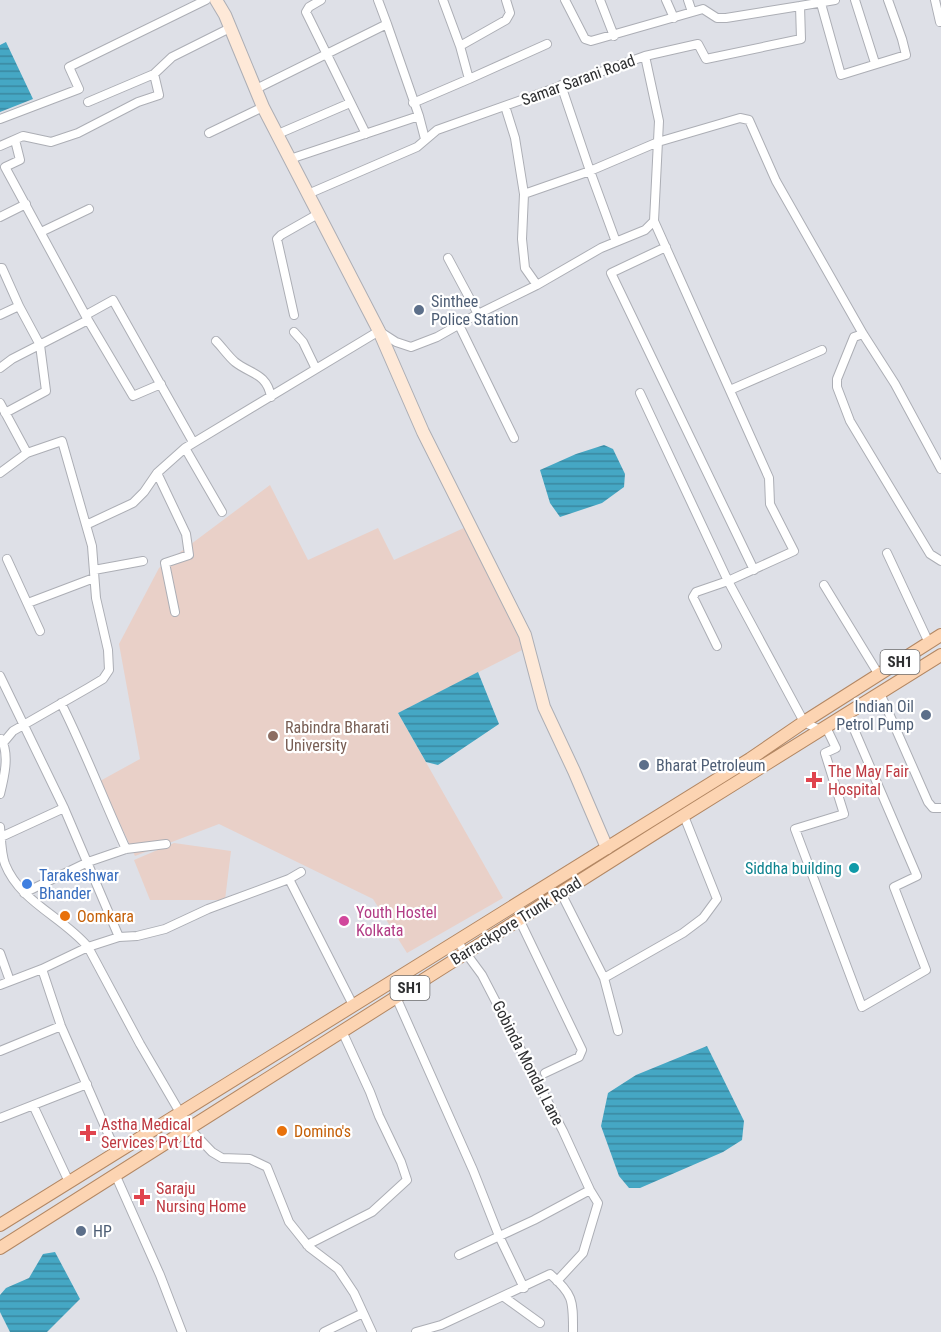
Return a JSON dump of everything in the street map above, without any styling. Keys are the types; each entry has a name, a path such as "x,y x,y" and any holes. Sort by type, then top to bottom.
{"main road":[{"name":"Barrackpore Trunk Road","path":"0,1225 750,759 941,635"},
{"name":"Barrackpore Trunk Road","path":"0,1248 941,655"}],"street":[{"path":"0,119 80,89 69,67 206,0"},
{"path":"216,0 264,107 379,331 423,432 525,635 544,707 607,848"},
{"path":"321,0 309,7 306,12 366,134"},
{"path":"378,0 425,139"},
{"path":"442,0 470,79"},
{"path":"460,46 506,20 510,13 506,0"},
{"path":"565,0 585,39 591,41 692,12 705,10 713,17 726,18 835,0"},
{"path":"600,0 614,36"},
{"path":"666,0 674,18"},
{"path":"688,0 692,12"},
{"path":"855,0 875,63"},
{"path":"820,1 841,75 906,55 888,0"},
{"path":"935,0 940,22"},
{"name":"Samar Sarani Road","path":"308,194 417,147 437,130 645,56 698,44 706,59 796,41 801,39 800,6"},
{"path":"256,89 387,24"},
{"path":"88,102 154,74 172,57 230,28"},
{"path":"413,103 547,44"},
{"path":"645,56 659,121 654,221 769,478 770,504 794,551 728,581 696,592 693,597 717,646"},
{"path":"0,146 23,136 51,142 78,133 138,102 159,95 154,74"},
{"path":"561,85 616,242"},
{"path":"278,134 350,103"},
{"path":"506,106 515,138 524,194 522,240 525,268 537,285"},
{"path":"209,133 264,107"},
{"path":"290,159 419,116"},
{"path":"524,194 590,171 658,142 740,118 749,120 776,181 863,334 895,384 941,470"},
{"path":"15,140 21,160 5,167 87,318 133,396 161,384"},
{"path":"0,217 26,204"},
{"path":"41,232 89,209"},
{"path":"294,315 277,239 318,214"},
{"path":"379,331 396,342 411,347 437,337 537,285 601,248 645,230 654,221"},
{"path":"666,247 611,273 754,570"},
{"path":"448,258 478,314"},
{"path":"0,268 40,345 46,392 5,413"},
{"path":"0,368 87,318 113,300 194,442"},
{"path":"0,315 20,306"},
{"path":"459,325 514,438"},
{"path":"86,525 133,503 158,473 184,448 379,331"},
{"path":"294,332 303,342 316,369"},
{"path":"863,334 854,338 837,379 837,387 850,421 930,554 941,561"},
{"path":"216,341 236,363 258,375 270,389 271,397"},
{"path":"730,390 822,350"},
{"path":"640,393 728,581 804,722 823,728 836,748 825,753 844,814 795,829 862,1006 926,970 894,887 917,876 847,713"},
{"path":"0,403 27,453"},
{"path":"0,473 27,453 62,441 92,546 96,598 108,650 109,670 103,679 13,730 2,741 6,763 2,773 0,794"},
{"path":"184,448 222,512"},
{"path":"158,473 186,534 189,555 165,563 175,612"},
{"path":"887,553 929,643"},
{"path":"7,559 40,631"},
{"path":"28,603 94,574 143,561"},
{"path":"824,585 879,675"},
{"path":"0,676 64,808 119,937"},
{"path":"880,693 928,802 933,808 941,808"},
{"path":"61,703 126,849"},
{"path":"1,837 64,808"},
{"path":"604,978 683,933 703,918 717,899 684,816"},
{"path":"0,826 3,865 24,893 42,909 56,917 88,947 189,1128 212,1152 222,1158 250,1159 267,1167 289,1222 307,1245 338,1269 372,1332"},
{"path":"24,893 88,862 126,849 166,844"},
{"path":"0,985 42,969 88,947 119,937 137,936 165,929 208,909 289,879 301,872"},
{"path":"289,879 353,1005"},
{"path":"561,893 604,978 618,1030"},
{"path":"519,920 582,1050 579,1057 545,1073"},
{"name":"Gobinda Mondal Lane","path":"457,941 482,975 563,1131 597,1203 583,1253 557,1281"},
{"path":"0,953 10,981"},
{"path":"42,969 61,1026 116,1152"},
{"path":"396,997 524,1288"},
{"path":"0,1050 61,1026"},
{"path":"307,1245 372,1212 407,1180 342,1031"},
{"path":"0,1118 87,1084"},
{"path":"33,1105 69,1182"},
{"path":"115,1174 160,1275 182,1332"},
{"path":"459,1255 590,1190"},
{"path":"416,1332 441,1325 550,1274 567,1289 573,1308 573,1332"},
{"path":"504,1297 540,1323"},
{"path":"324,1332 363,1313"}],"shaded area":[{"name":"Rabindra Bharati University","path":"270,485 308,560 378,528 394,560 466,527 526,648 398,713 503,898 407,953 373,899 219,824 135,856 100,781 140,759 119,644 159,568"},
{"path":"174,843 231,851 225,900 150,900 134,860"}],"water":[{"path":"6,42 33,99 0,112 0,45"},
{"path":"604,445 613,449 625,474 624,487 602,503 560,517 550,503 540,470 576,454"},
{"path":"478,672 499,724 438,765 426,762 398,713"},
{"path":"707,1046 744,1121 742,1140 723,1152 640,1188 629,1188 619,1176 601,1126 608,1093 636,1075"},
{"path":"55,1252 80,1299 47,1332 10,1332 0,1312 0,1295 6,1288 29,1278 43,1254"}],"place":[{"name":"Sinthee Police Station","path":"419,310"},
{"name":"Indian Oil Petrol Pump","path":"926,715"},
{"name":"Rabindra Bharati University","path":"273,736"},
{"name":"Bharat Petroleum","path":"644,765"},
{"name":"The May Fair Hospital","path":"814,780"},
{"name":"Siddha building","path":"854,868"},
{"name":"Tarakeshwar Bhander","path":"27,884"},
{"name":"Oomkara","path":"65,916"},
{"name":"Youth Hostel Kolkata","path":"344,921"},
{"name":"Domino's","path":"282,1131"},
{"name":"Astha Medical Services Pvt Ltd","path":"88,1133"},
{"name":"Saraju Nursing Home","path":"142,1197"},
{"name":"HP","path":"81,1231"}]}
